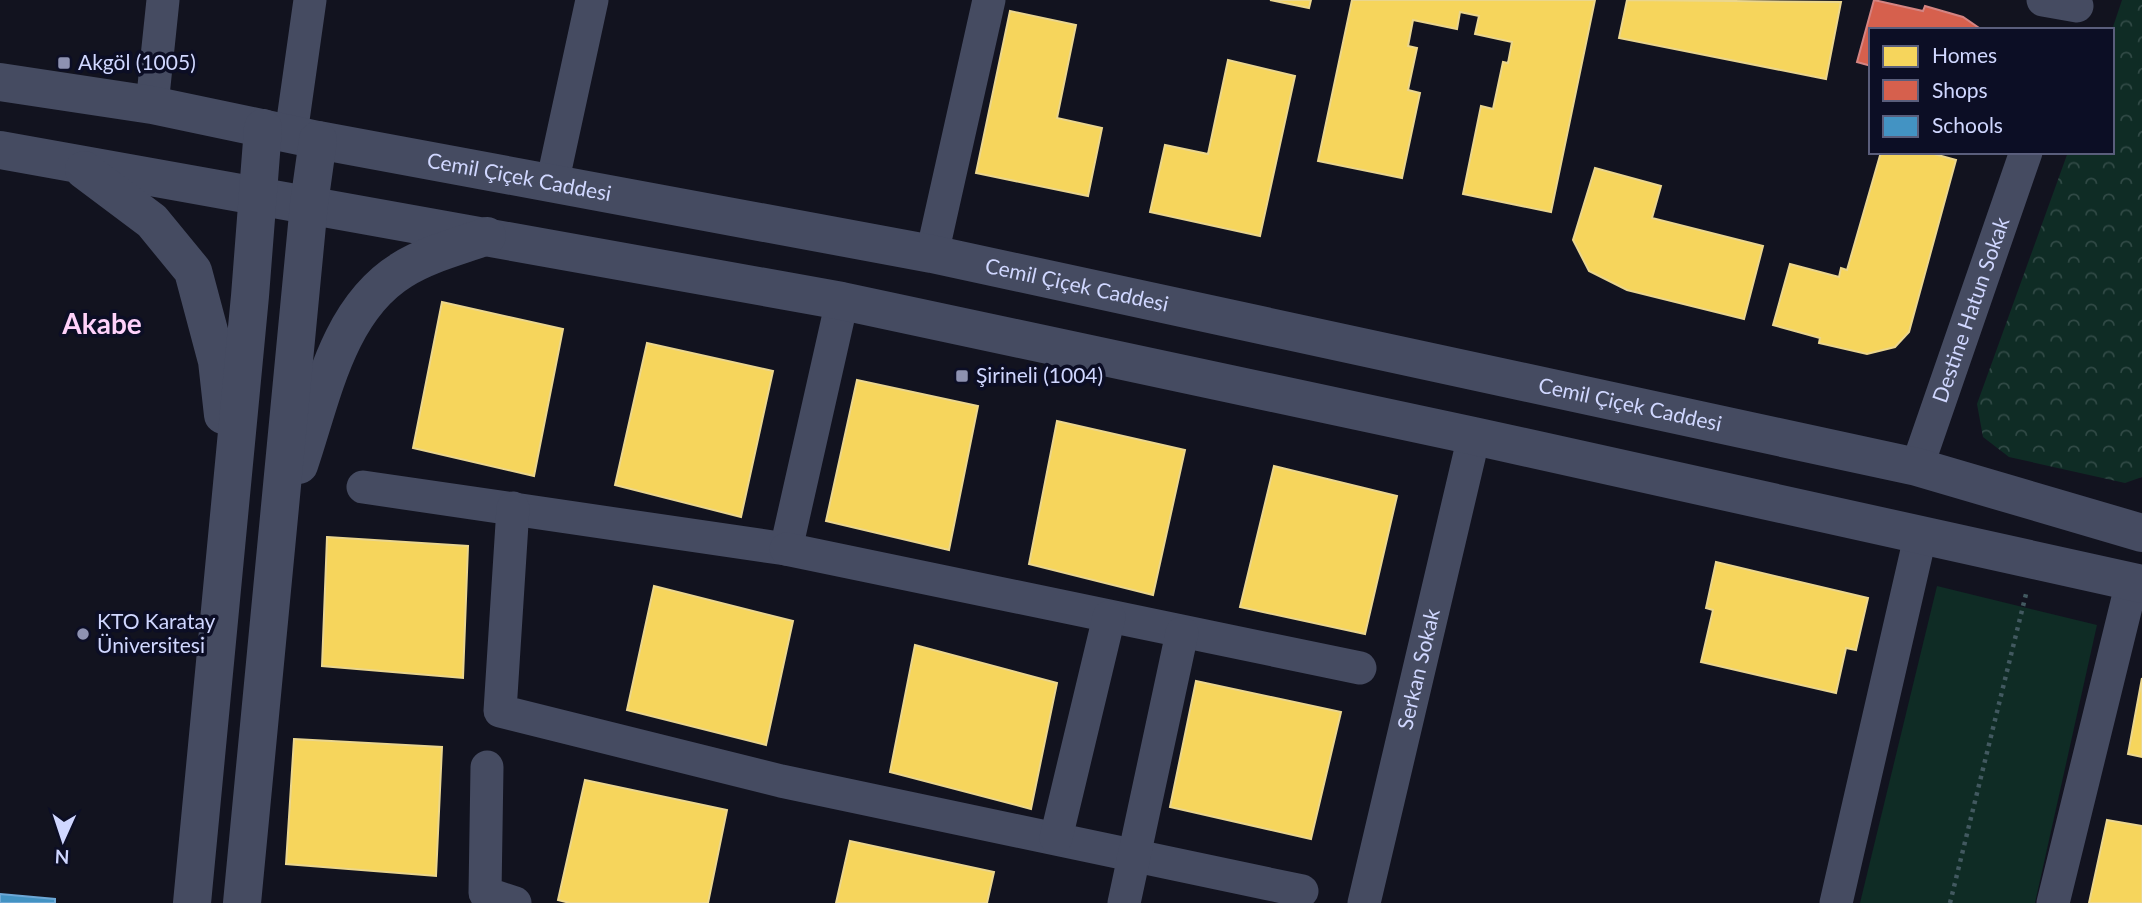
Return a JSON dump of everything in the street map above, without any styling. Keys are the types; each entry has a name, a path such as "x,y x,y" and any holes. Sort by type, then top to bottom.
{"street":[{"path":"152,105 163,0"},
{"path":"192,903 259,197 290,134 310,0"},
{"path":"552,184 592,0"},
{"path":"932,254 989,0"},
{"path":"2043,0 2075,12"},
{"name":"Cemil Çiçek Caddesi","path":"0,82 152,105 290,134 932,254 1917,467 2142,533"},
{"path":"242,903 309,204 290,134"},
{"path":"0,150 842,301 1921,533 2137,583 2053,903"},
{"name":"Destine Hatun Sokak","path":"1917,467 2025,154"},
{"path":"77,164 152,221 193,271 217,361 232,488"},
{"path":"277,530 340,342 365,303 402,270 487,236"},
{"path":"786,549 842,301"},
{"name":"Serkan Sokak","path":"1364,903 1474,436"},
{"path":"363,486 786,549 1360,668"},
{"path":"513,508 500,711 781,781 1302,891"},
{"path":"1836,903 1921,533"},
{"path":"1056,838 1108,617"},
{"path":"1124,903 1182,633"},
{"path":"487,767 485,892 516,903"}],"path":[{"path":"1950,903 2035,559"}],"green space":[{"path":"2122,0 2142,0 2142,477 2125,483 2009,457 1983,437 1977,404 2067,154 2114,154 2113,28"},
{"path":"1937,586 2097,625 2035,903 1860,903"}],"building: Homes":[{"path":"1270,0 1311,0 1309,8"},
{"path":"1352,0 1595,0 1551,212 1463,194 1481,106 1493,109 1503,62 1508,63 1512,42 1475,34 1479,16 1460,12 1457,29 1413,20 1408,46 1417,48 1408,90 1420,93 1402,178 1318,161"},
{"path":"1627,0 1841,2 1826,79 1619,38"},
{"path":"1010,11 1076,25 1057,118 1102,128 1088,196 976,173"},
{"path":"1228,60 1295,76 1260,236 1150,212 1165,145 1208,154"},
{"path":"1880,154 1934,154 1956,160 1909,332 1895,347 1867,354 1819,343 1820,338 1773,325 1790,264 1839,277 1841,268 1847,270"},
{"path":"1595,168 1661,186 1652,218 1763,246 1744,319 1627,290 1589,271 1573,240"},
{"path":"442,302 563,329 534,476 413,448"},
{"path":"647,343 773,371 741,517 615,485"},
{"path":"857,380 978,406 949,550 826,521"},
{"path":"1057,421 1185,450 1153,595 1029,564"},
{"path":"1274,466 1397,496 1365,634 1240,607"},
{"path":"327,537 468,546 463,678 322,666"},
{"path":"1716,562 1868,598 1856,650 1846,648 1836,693 1701,662 1713,610 1706,608"},
{"path":"654,586 793,621 766,745 627,710"},
{"path":"915,645 1057,683 1031,809 890,772"},
{"path":"2142,678 2142,757 2128,754"},
{"path":"1196,681 1341,712 1311,839 1170,807"},
{"path":"294,739 442,747 436,876 286,864"},
{"path":"585,780 727,810 708,903 570,903 558,900"},
{"path":"2107,820 2142,826 2142,903 2089,903"},
{"path":"850,841 994,872 987,903 836,903"}],"building: Shops":[{"path":"1874,0 1923,11 1925,6 1963,17 1979,28 1869,28 1869,65 1857,62"}],"building: Schools":[{"path":"0,894 55,899 55,903 0,903"}],"place":[{"name":"Akgöl (1005)","path":"64,63"},
{"name":"Şirineli (1004)","path":"962,376"},
{"name":"KTO Karatay Üniversitesi","path":"83,634"}],"district":[{"name":"Akabe","path":"102,324"}]}
